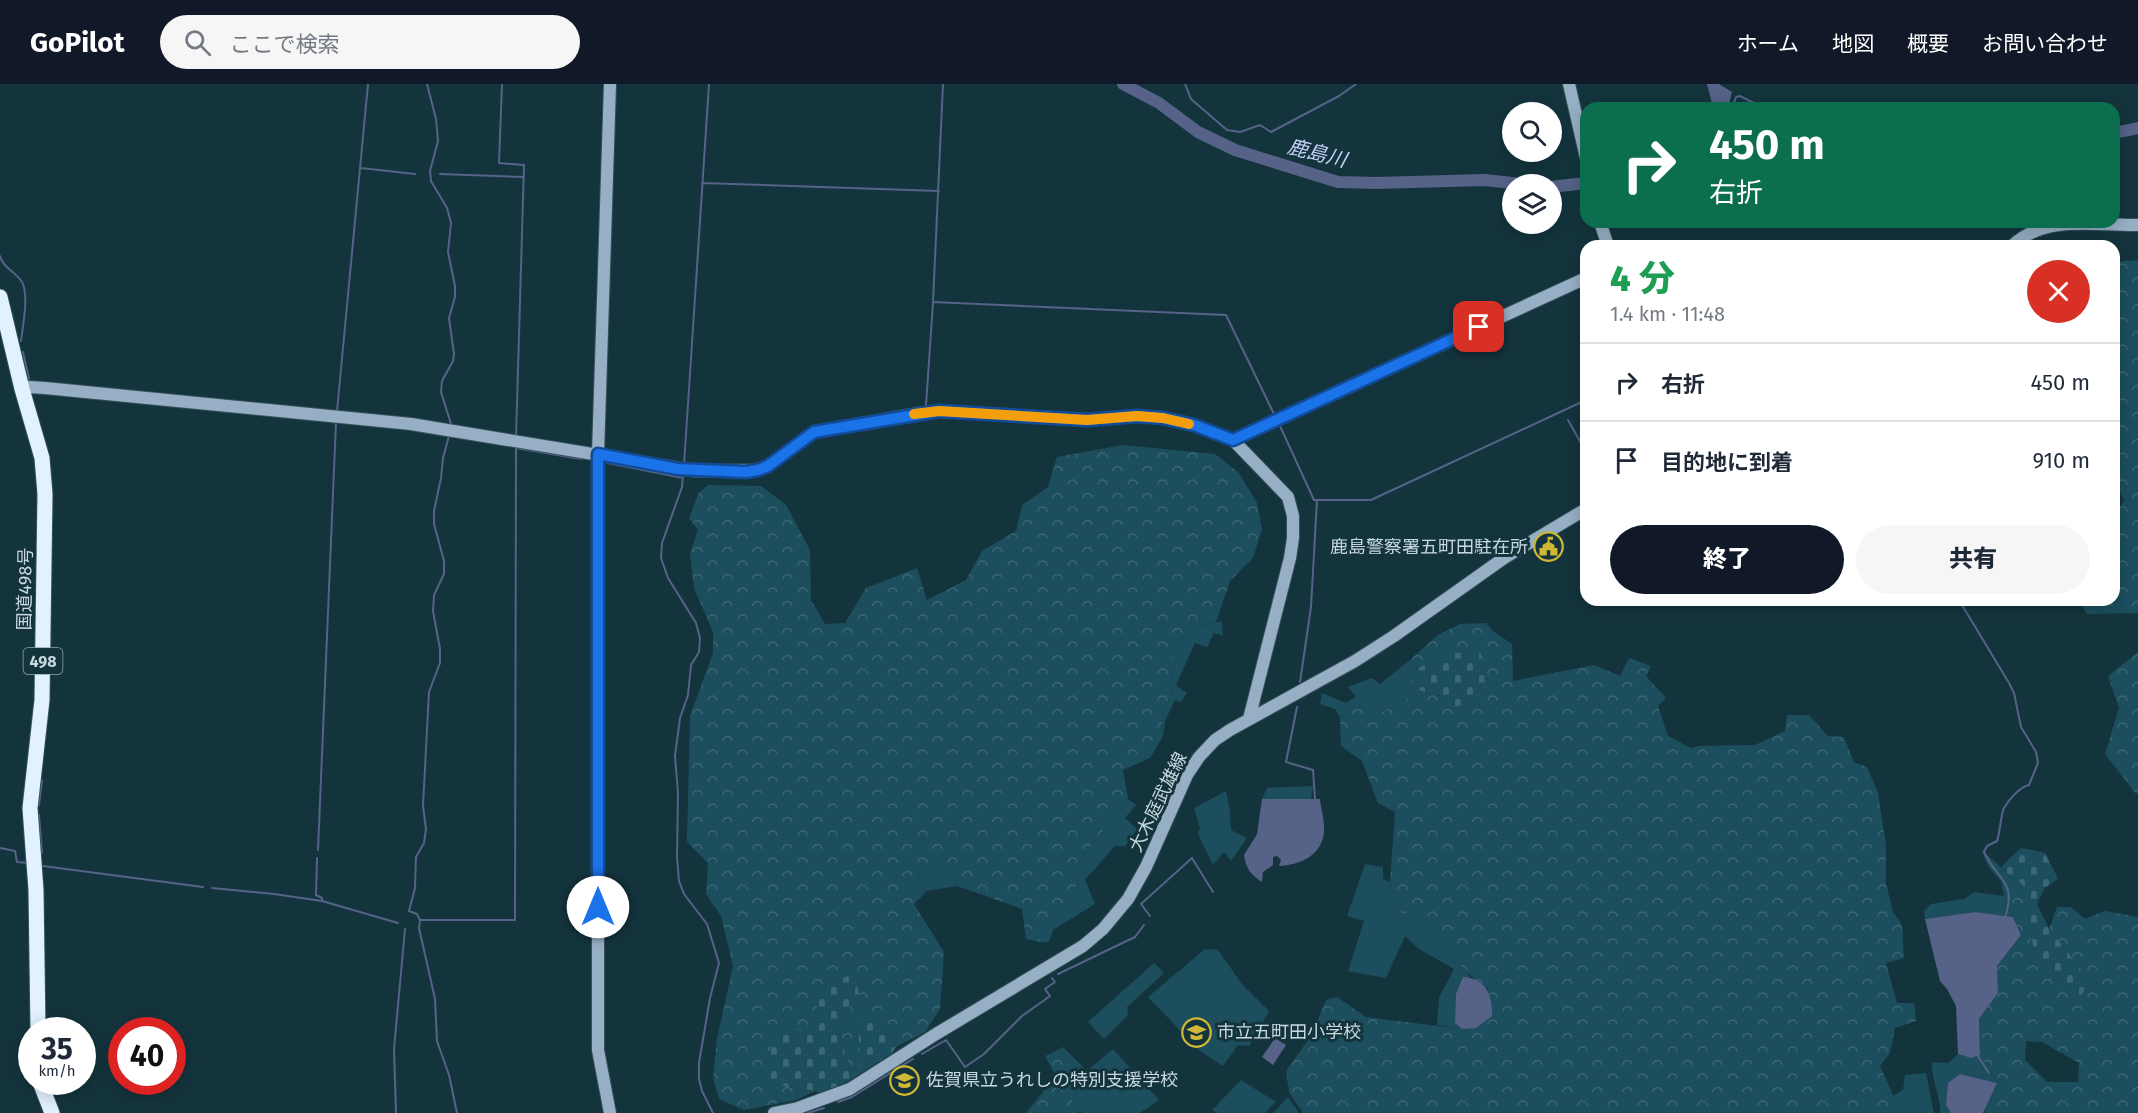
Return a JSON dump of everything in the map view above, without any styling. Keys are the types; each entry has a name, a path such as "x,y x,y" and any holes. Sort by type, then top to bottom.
{"highway":[{"name":"国道498号","path":"0,297 22,389 42,458 45,494 42,700 30,808 36,890 38,1017"},
{"path":"45,1095 52,1113"}],"street":[{"path":"610,84 598,454 598,1050 610,1113"},
{"path":"1569,84 1580,132"},
{"path":"2120,225 2138,225"},
{"path":"2019,240 2044,228"},
{"path":"1233,440 1580,281"},
{"path":"22,389 45,388 411,424 684,470 758,470 768,466 814,432 939,411 1087,420 1137,416 1163,418 1194,425 1233,440 1288,497 1293,516 1290,558 1250,719"},
{"name":"大木庭武雄線","path":"774,1113 798,1108 850,1089 936,1034 1083,946 1103,929 1128,899 1146,867 1187,775 1198,758 1215,740 1355,661 1504,558 1580,514"}],"green space":[{"path":"2138,260 2138,613 2087,614 2082,606 2120,606 2120,507 2124,501 2120,492 2120,262"},
{"path":"1123,445 1215,454 1239,473 1257,503 1262,529 1253,558 1230,581 1216,622 1188,628 1174,651 1171,696 1162,718 1163,736 1150,758 1123,770 1128,799 1077,864 1078,884 1039,942 1026,939 1022,909 957,886 943,863 914,882 914,904 944,952 940,1009 925,1032 896,1047 881,1024 861,1066 850,1071 838,1028 844,1011 859,1000 857,973 821,987 813,1026 761,1083 815,1091 796,1100 744,1110 719,1099 713,1078 717,1039 733,966 721,916 706,894 708,863 687,842 690,716 713,653 713,632 694,588 690,553 698,530 689,518 698,494 708,485 761,486 786,505 810,550 811,600 825,624 845,623 866,588 917,568 927,600 966,580 982,551 1016,531 1022,505 1048,487 1057,457"},
{"path":"1222,621 1223,636 1214,633 1207,647 1195,643 1176,685 1187,693 1181,702 1175,700 1165,721 1163,736 1162,718 1171,696 1174,651 1188,628"},
{"path":"1486,623 1493,631 1512,644 1513,681 1594,665 1620,676 1629,658 1651,666 1646,676 1666,698 1658,706 1668,736 1691,748 1755,745 1785,731 1787,715 1809,715 1828,736 1844,737 1854,762 1867,767 1878,793 1886,845 1886,884 1893,912 1902,925 1904,958 1886,963 1897,1003 1914,1003 1916,1021 1895,1028 1890,1053 1880,1066 1901,1113 1303,1113 1289,1092 1286,1071 1311,1036 1326,1000 1337,997 1366,1017 1462,1029 1489,990 1466,972 1429,920 1399,912 1390,882 1395,812 1378,803 1362,761 1341,746 1340,717 1359,706 1375,716 1421,691 1445,697 1446,653 1418,668 1410,660 1438,635 1460,624"},
{"path":"2138,652 2138,793 2136,794 2105,754 2119,708 2108,676"},
{"path":"1446,653 1481,653 1486,693 1452,709 1445,697 1421,691 1411,683 1418,668"},
{"path":"1410,660 1418,668 1411,683 1421,691 1375,716 1359,706 1340,717 1335,709 1320,704 1322,693 1346,703 1356,696 1348,687 1372,678 1380,684"},
{"path":"1313,786 1311,799 1262,799 1267,788"},
{"path":"1226,791 1231,830 1247,838 1231,861 1224,852 1213,865 1198,834 1200,828 1194,808"},
{"path":"1128,799 1136,805 1125,818 1137,829 1125,846 1115,846 1085,880 1095,904 1053,930 1049,942 1039,942 1078,884 1077,864"},
{"path":"2021,848 2045,853 2058,879 2045,888 2037,904 2049,929 2088,978 2082,995 2064,993 2035,957 2022,884 2001,867"},
{"path":"1981,849 2012,878 2004,896 2001,881 1988,866"},
{"path":"943,863 957,886 927,891 914,904 914,882"},
{"path":"1365,864 1383,867 1383,879 1390,882 1399,912 1429,920 1470,977 1463,977 1455,1023 1462,1029 1437,1025 1439,998 1454,969 1419,949 1405,936 1386,978 1348,971 1364,921 1347,916"},
{"path":"2012,878 2022,884 2035,957 2088,978 2049,929 2057,907 2071,907 2085,919 2105,911 2138,917 2138,1113 1986,1113 1984,1110 1997,1083 1980,1055 1979,1019 1998,993 1997,966 2021,935 2004,896","holes":["2026,1041 2042,1042 2079,1063 2078,1082 2047,1082 2025,1060"]},
{"path":"1974,892 2004,896 2013,917 1975,912 1925,919 1924,911 1931,904 1964,899"},
{"path":"1205,949 1218,950 1241,983 1269,1011 1249,1046 1238,1045 1223,1066 1200,1051 1148,997"},
{"path":"1154,963 1164,973 1127,1007 1128,1015 1104,1039 1088,1022"},
{"path":"857,972 859,1000 844,1011 838,1028 850,1071 861,1065 857,1018 881,1024 896,1047 892,1053 847,1082 820,1093 761,1083 775,1036 813,1026 821,987"},
{"path":"1063,1047 1087,1071 1072,1100 1081,1111 1077,1113 1026,1113 1056,1076 1045,1056"},
{"path":"1113,1049 1159,1100 1140,1113 1082,1113 1072,1100 1087,1071"},
{"path":"1958,1054 1971,1058 1980,1055 1997,1083 1960,1074 1946,1105 1951,1113 1940,1113 1932,1062 1948,1063"},
{"path":"1926,1073 1934,1113 1901,1113 1893,1096 1903,1090 1905,1075"},
{"path":"1241,1080 1276,1102 1265,1113 1217,1113 1212,1110"},
{"path":"1288,1097 1299,1113 1273,1113"}],"shaded area":[{"path":"1707,84 1719,84 1732,92 1730,102 1712,102"},
{"path":"1262,799 1320,799 1324,828 1322,840 1314,853 1294,864 1279,866 1281,860 1277,856 1273,857 1273,865 1263,872 1262,882 1250,871 1244,855 1257,834"},
{"path":"1975,912 2013,917 2021,935 1997,966 1998,993 1979,1019 1980,1055 1971,1058 1958,1054 1956,1006 1940,981 1925,919"},
{"path":"1463,977 1471,978 1483,985 1487,989 1491,1002 1492,1016 1476,1028 1462,1029 1455,1023 1456,994"},
{"path":"1275,1038 1286,1045 1273,1065 1262,1057"},
{"path":"1960,1074 1997,1083 1983,1113 1951,1113 1946,1105 1948,1083"}],"waterway":[{"path":"337,411 368,84"},
{"path":"427,84 436,119 438,141 430,171 431,181 447,208 451,223 448,252 455,297 449,318 454,354 453,361 442,381 441,392 451,424"},
{"path":"502,84 499,163 524,165 516,437"},
{"path":"684,465 709,84"},
{"path":"943,84 933,302 1226,315 1274,414"},
{"name":"鹿島川","path":"1123,84 1159,103 1198,132 1235,150 1338,182 1485,180 1502,182"},
{"path":"1185,84 1191,99 1227,130 1240,132 1260,125 1271,132 1339,96 1356,84"},
{"path":"1734,102 1736,97 1740,96 1752,102"},
{"name":"鹿島川","path":"2120,132 2138,128"},
{"path":"361,168 415,174"},
{"path":"440,174 524,177"},
{"path":"702,183 939,191"},
{"name":"鹿島川","path":"1562,186 1580,184"},
{"path":"0,256 4,264 22,282 24,288 25,310 21,341"},
{"path":"926,405 933,303"},
{"path":"23,352 29,379"},
{"path":"1280,426 1314,500 1371,500 1580,403"},
{"path":"1568,420 1580,441"},
{"path":"318,850 336,422"},
{"path":"449,436 434,511 434,524 444,561 444,574 434,595 433,611 440,649 440,663 429,692 423,806 426,829 424,843 416,857 415,888 409,911 417,914 420,920 419,928 435,999 437,1041 449,1075 457,1113"},
{"path":"516,448 581,459"},
{"path":"420,920 515,920 516,448"},
{"path":"608,463 683,478"},
{"path":"683,474 682,487 662,543 661,558 668,578 696,623 700,638 699,652 691,665 688,695 680,718 675,756 678,793 677,857 679,881 684,894 707,924 719,963 710,998 699,1063 702,1091 713,1113"},
{"path":"1300,682 1311,607 1317,500"},
{"path":"1963,606 2014,693 2021,727 2036,752 2038,763 2029,785 2015,794 2004,808 1997,841 1987,846 1984,852 2007,888 2009,896 2005,918"},
{"path":"1297,707 1286,762 1313,770 1315,799"},
{"path":"39,805 42,780"},
{"path":"39,815 42,853"},
{"path":"0,848 15,851 17,862 28,863"},
{"path":"317,858 316,895 322,898 322,901"},
{"path":"1150,916 1141,904 1192,858 1213,892"},
{"path":"43,866 203,887"},
{"path":"212,888 322,901 398,923"},
{"path":"1058,974 1135,937 1144,925"},
{"path":"396,1113 394,1049 405,929"},
{"path":"922,1054 946,1040 965,1067 984,1054 1022,1016 1050,996 1045,989 1055,982 1052,978"},
{"path":"1976,1053 1989,1073"},
{"path":"838,1102 852,1097 913,1059"},
{"path":"808,1113 824,1108"}],"slow traffic":[{"path":"914,414 939,411 1087,420 1137,416 1163,418 1189,424"}],"place":[{"name":"鹿島警察署五町田駐在所","path":"1549,547"},
{"name":"市立五町田小学校","path":"1196,1032"},
{"name":"佐賀県立うれしの特別支援学校","path":"905,1080"}],"route":[{"path":"598,907 598,454 678,469 746,472 768,466 814,432 921,412 939,411 1087,420 1137,416 1163,418 1194,425 1233,440 1479,327"}]}
